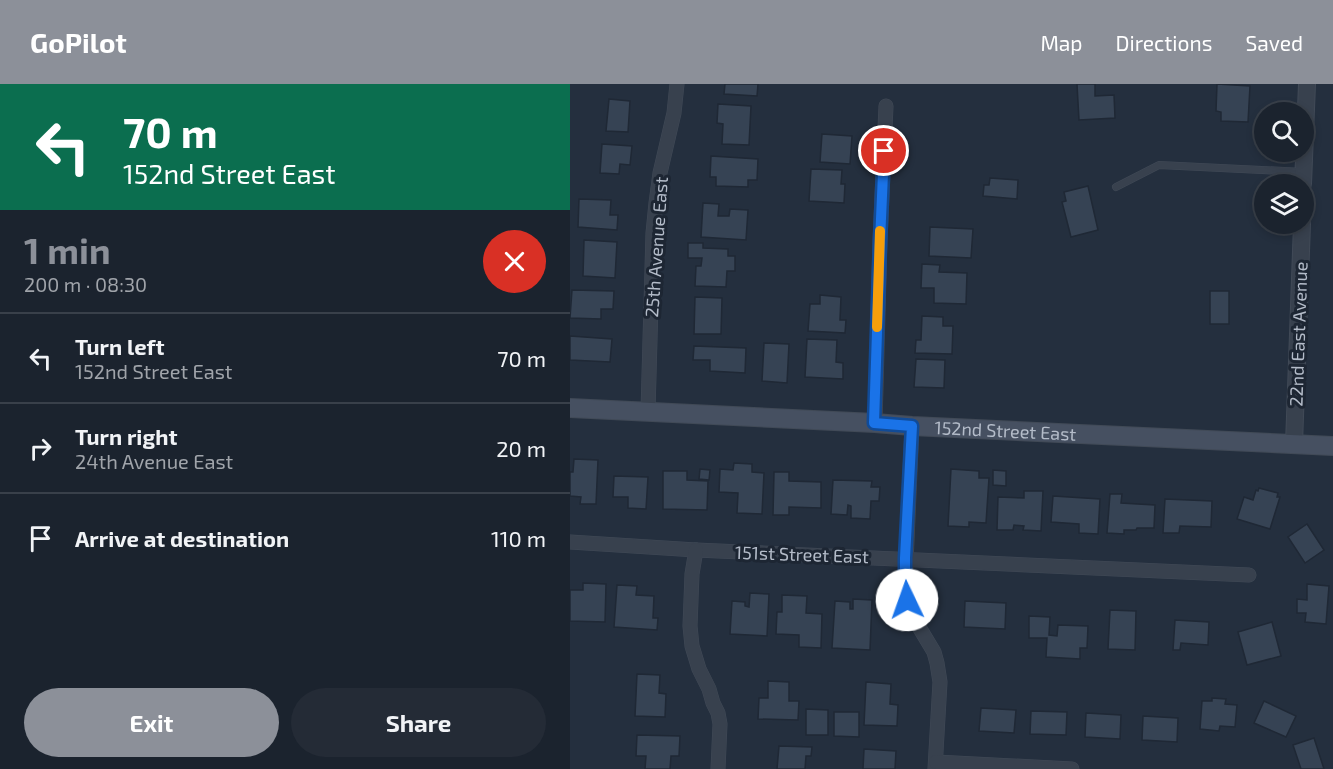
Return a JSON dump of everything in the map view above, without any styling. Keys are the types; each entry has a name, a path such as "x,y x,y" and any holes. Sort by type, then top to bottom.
{"main road":[{"name":"152nd Street East","path":"570,408 1333,446"}],"street":[{"name":"25th Avenue East","path":"648,411 656,203 678,84"},
{"path":"1304,174 1307,84"},
{"path":"874,423 886,106"},
{"name":"22nd East Avenue","path":"1294,444 1302,234"},
{"path":"912,426 905,585 910,612 934,652 937,663 940,682 935,765 1072,769"},
{"name":"151st Street East","path":"570,542 696,550 1249,575"},
{"path":"696,550 692,574 690,626 692,646 718,713 720,724 718,769"}],"lane":[{"path":"1116,187 1159,165 1259,174"}],"building":[{"path":"725,84 758,84 757,96 724,94"},
{"path":"1077,84 1095,84 1095,96 1114,95 1115,118 1079,120"},
{"path":"1217,84 1250,86 1248,122 1221,121 1221,112 1216,111"},
{"path":"609,99 630,101 628,132 606,131"},
{"path":"718,104 751,106 749,145 722,144 723,124 717,123"},
{"path":"822,134 852,136 850,164 820,162"},
{"path":"602,144 632,146 630,165 620,164 619,174 600,173"},
{"path":"711,156 758,159 757,180 748,180 748,187 716,186 716,177 710,177"},
{"path":"811,169 842,170 841,184 845,184 844,203 809,201"},
{"path":"990,178 1018,180 1017,199 983,196 984,185 989,185"},
{"path":"1088,186 1098,230 1071,237 1062,202 1066,201 1064,192"},
{"path":"579,199 611,200 610,215 618,215 617,230 578,227"},
{"path":"703,203 719,204 718,216 729,216 730,209 748,210 746,240 701,237"},
{"path":"930,227 973,229 971,258 929,256"},
{"path":"584,240 617,242 615,278 583,276"},
{"path":"688,243 703,243 703,248 728,249 728,256 735,256 735,271 727,271 726,287 695,286 696,266 701,266 702,258 688,258"},
{"path":"922,264 940,265 939,272 967,273 966,304 934,303 934,288 921,288"},
{"path":"572,290 614,291 613,309 601,309 601,319 570,318"},
{"path":"1210,291 1229,291 1229,324 1210,324"},
{"path":"820,295 841,297 840,320 846,320 845,333 808,331 810,304 820,304"},
{"path":"695,297 722,298 721,334 694,334"},
{"path":"922,316 943,317 943,326 953,326 952,354 915,353 916,340 921,340"},
{"path":"570,336 612,339 610,362 570,360"},
{"path":"807,339 837,340 836,362 843,363 843,379 805,377"},
{"path":"764,343 789,344 787,383 762,381"},
{"path":"694,346 746,348 745,373 710,371 710,360 693,360"},
{"path":"916,359 945,360 944,388 914,387"},
{"path":"574,459 598,460 596,504 580,504 581,497 570,496 570,472 573,472"},
{"path":"734,463 752,464 752,472 764,473 762,514 737,513 738,493 719,492 720,469 733,470"},
{"path":"700,469 710,470 709,480 699,479"},
{"path":"951,469 979,471 979,478 989,478 986,523 969,522 969,527 948,526"},
{"path":"993,470 1006,471 1006,486 993,485"},
{"path":"663,471 687,471 687,480 708,481 707,510 663,509"},
{"path":"774,472 789,472 789,481 821,482 821,508 789,507 789,515 773,515"},
{"path":"614,476 648,477 646,509 628,508 628,497 613,497"},
{"path":"833,480 872,481 871,487 880,487 879,501 871,501 870,519 851,518 851,506 848,505 847,515 831,514"},
{"path":"1259,488 1278,493 1277,497 1280,497 1270,529 1237,519 1244,497 1253,500"},
{"path":"1024,491 1043,491 1041,531 1023,530 1024,526 1014,525 1013,530 997,530 998,497 1024,498"},
{"path":"1110,494 1122,494 1121,503 1155,505 1154,528 1124,530 1124,534 1107,533"},
{"path":"1053,496 1100,499 1098,534 1079,533 1079,524 1051,522"},
{"path":"1165,499 1212,501 1211,527 1180,526 1179,533 1163,533"},
{"path":"1307,524 1324,550 1305,563 1288,537"},
{"path":"583,583 606,584 605,622 570,621 570,590 583,590"},
{"path":"1307,584 1329,586 1326,624 1305,622 1306,613 1297,613 1297,599 1307,600"},
{"path":"617,585 637,586 636,595 654,596 653,618 658,618 657,630 614,627"},
{"path":"750,593 769,594 767,636 730,634 732,601 745,602 745,606 749,607"},
{"path":"782,595 807,596 806,613 822,614 821,648 799,647 799,635 776,634 777,612 782,612"},
{"path":"853,599 872,600 870,650 832,648 835,601 850,602 850,609 853,609"},
{"path":"965,601 1006,603 1005,629 964,627"},
{"path":"1110,610 1136,611 1135,650 1108,649"},
{"path":"1029,616 1050,617 1049,635 1057,636 1058,625 1088,626 1087,648 1080,648 1080,659 1046,657 1047,638 1029,638"},
{"path":"1175,620 1209,622 1208,645 1181,643 1180,650 1173,650"},
{"path":"1272,622 1281,656 1247,665 1238,632"},
{"path":"637,674 660,675 659,693 666,694 665,717 635,716"},
{"path":"768,681 789,682 789,701 799,701 798,720 758,719 759,698 768,698"},
{"path":"866,682 891,684 890,704 898,705 897,726 864,725"},
{"path":"1212,698 1226,699 1225,704 1237,705 1235,727 1220,726 1219,731 1200,729 1202,701 1212,701"},
{"path":"1264,701 1296,716 1286,737 1254,723"},
{"path":"981,708 1016,710 1014,733 979,731"},
{"path":"806,709 828,710 828,735 806,735"},
{"path":"1031,711 1067,712 1066,735 1030,734"},
{"path":"834,712 859,712 859,737 834,736"},
{"path":"1086,713 1121,715 1120,739 1085,737"},
{"path":"1143,716 1178,718 1177,742 1142,740"},
{"path":"637,735 680,736 679,756 671,756 670,769 645,769 646,756 636,756"},
{"path":"1314,738 1324,769 1301,769 1293,745"},
{"path":"779,746 812,747 811,756 806,756 805,769 777,769"},
{"path":"864,749 896,751 895,769 863,769"}],"slow traffic":[{"path":"877,327 880,231"}],"route":[{"path":"884,151 874,423 912,426 905,558 907,600"}]}
